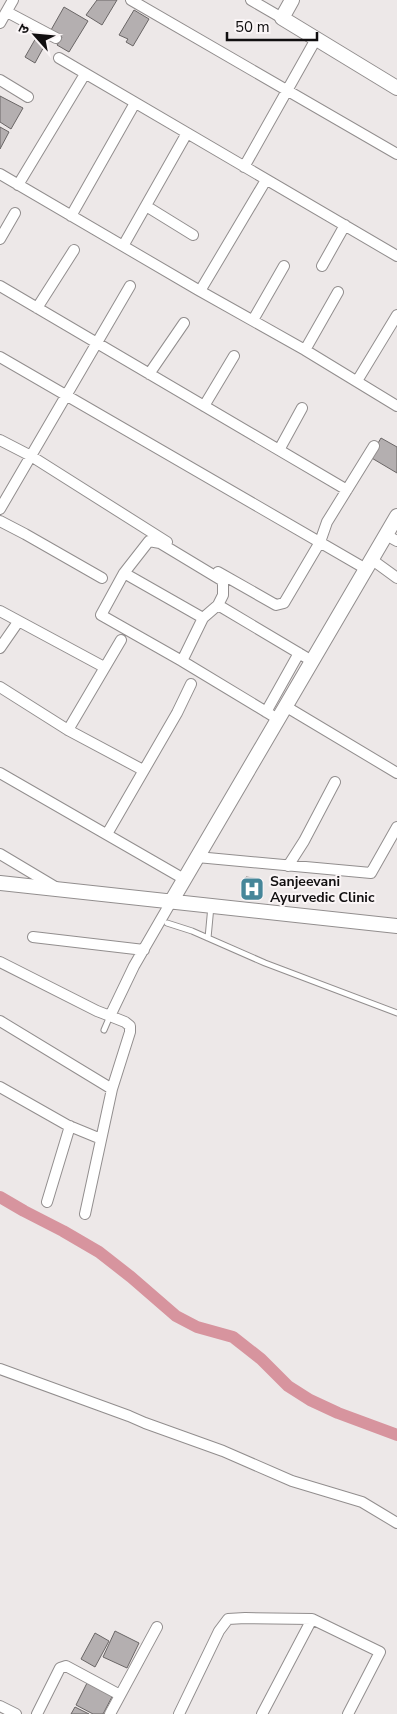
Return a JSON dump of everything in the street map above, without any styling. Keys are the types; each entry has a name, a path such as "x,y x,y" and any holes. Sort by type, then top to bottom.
{"street":[{"path":"0,23 13,0"},
{"path":"131,0 397,154"},
{"path":"251,0 397,88"},
{"path":"282,18 292,0"},
{"path":"7,12 56,38"},
{"path":"244,167 316,39"},
{"path":"59,58 397,256"},
{"path":"18,185 85,74"},
{"path":"0,80 28,97"},
{"path":"71,216 135,103"},
{"path":"123,246 187,133"},
{"path":"0,174 305,350 397,406"},
{"path":"200,291 266,180"},
{"path":"146,206 194,235"},
{"path":"0,239 15,213"},
{"path":"322,266 345,225"},
{"path":"37,308 74,250"},
{"path":"253,320 284,266"},
{"path":"0,286 347,490"},
{"path":"0,509 130,286"},
{"path":"305,350 338,292"},
{"path":"357,381 397,315"},
{"path":"149,374 184,323"},
{"path":"204,406 234,356"},
{"path":"0,357 320,542 397,578"},
{"path":"279,450 302,408"},
{"path":"0,440 31,456 194,558 276,605 284,604 320,542 327,522 374,446"},
{"path":"269,714 286,706 368,564 391,538 397,516"},
{"path":"0,521 102,578"},
{"path":"182,661 203,618 218,605 223,595 223,581 160,543 149,541 124,572 102,615 269,714"},
{"path":"124,572 203,618"},
{"path":"218,605 312,661"},
{"path":"0,611 104,667"},
{"path":"0,648 18,622"},
{"path":"68,730 121,640"},
{"path":"110,1016 144,950 197,857 298,652"},
{"path":"107,834 177,713 191,684"},
{"path":"0,687 68,730 143,770"},
{"path":"286,706 397,773"},
{"path":"0,773 184,879"},
{"path":"288,866 304,841 335,782"},
{"path":"197,857 371,873 397,827"},
{"path":"0,854 61,890"},
{"path":"0,883 397,926"},
{"path":"32,937 144,950"},
{"path":"0,962 130,1026 130,1032 112,1089 85,1214"},
{"path":"0,1021 112,1089"},
{"path":"0,1087 70,1126 101,1139"},
{"path":"47,1202 70,1126"},
{"path":"0,1369 207,1445 292,1481 362,1502 397,1523"},
{"path":"179,1714 218,1631 228,1619 245,1618 312,1619 380,1652 348,1714"},
{"path":"262,1714 312,1619"},
{"path":"110,1714 157,1626"},
{"path":"37,1714 60,1668 66,1666 120,1695"},
{"path":"0,1706 16,1714"}],"lane":[{"path":"208,938 211,906"},
{"path":"167,923 208,938 265,963 397,1013"},
{"path":"104,1030 110,1016"}],"building":[{"path":"97,0 117,0 102,25 86,15"},
{"path":"64,7 88,21 69,52 57,45 62,37 51,30"},
{"path":"134,10 149,19 133,46 126,42 128,39 119,35"},
{"path":"37,36 47,41 35,63 25,57"},
{"path":"0,96 23,108 11,129 0,122"},
{"path":"0,127 9,132 0,149"},
{"path":"381,438 397,447 397,473 370,457"},
{"path":"246,877 261,879 258,899 242,897"},
{"path":"115,1631 139,1643 127,1668 103,1657"},
{"path":"95,1633 109,1641 95,1667 81,1659"},
{"path":"89,1679 114,1693 103,1714 93,1714 76,1705"},
{"path":"75,1707 89,1714 71,1714"}],"waterway":[{"path":"0,1197 99,1252 176,1316 197,1327 233,1337 261,1359 288,1386 310,1400 338,1413 397,1435"}],"place":[{"name":"Sanjeevani Ayurvedic Clinic","path":"252,889"}]}
